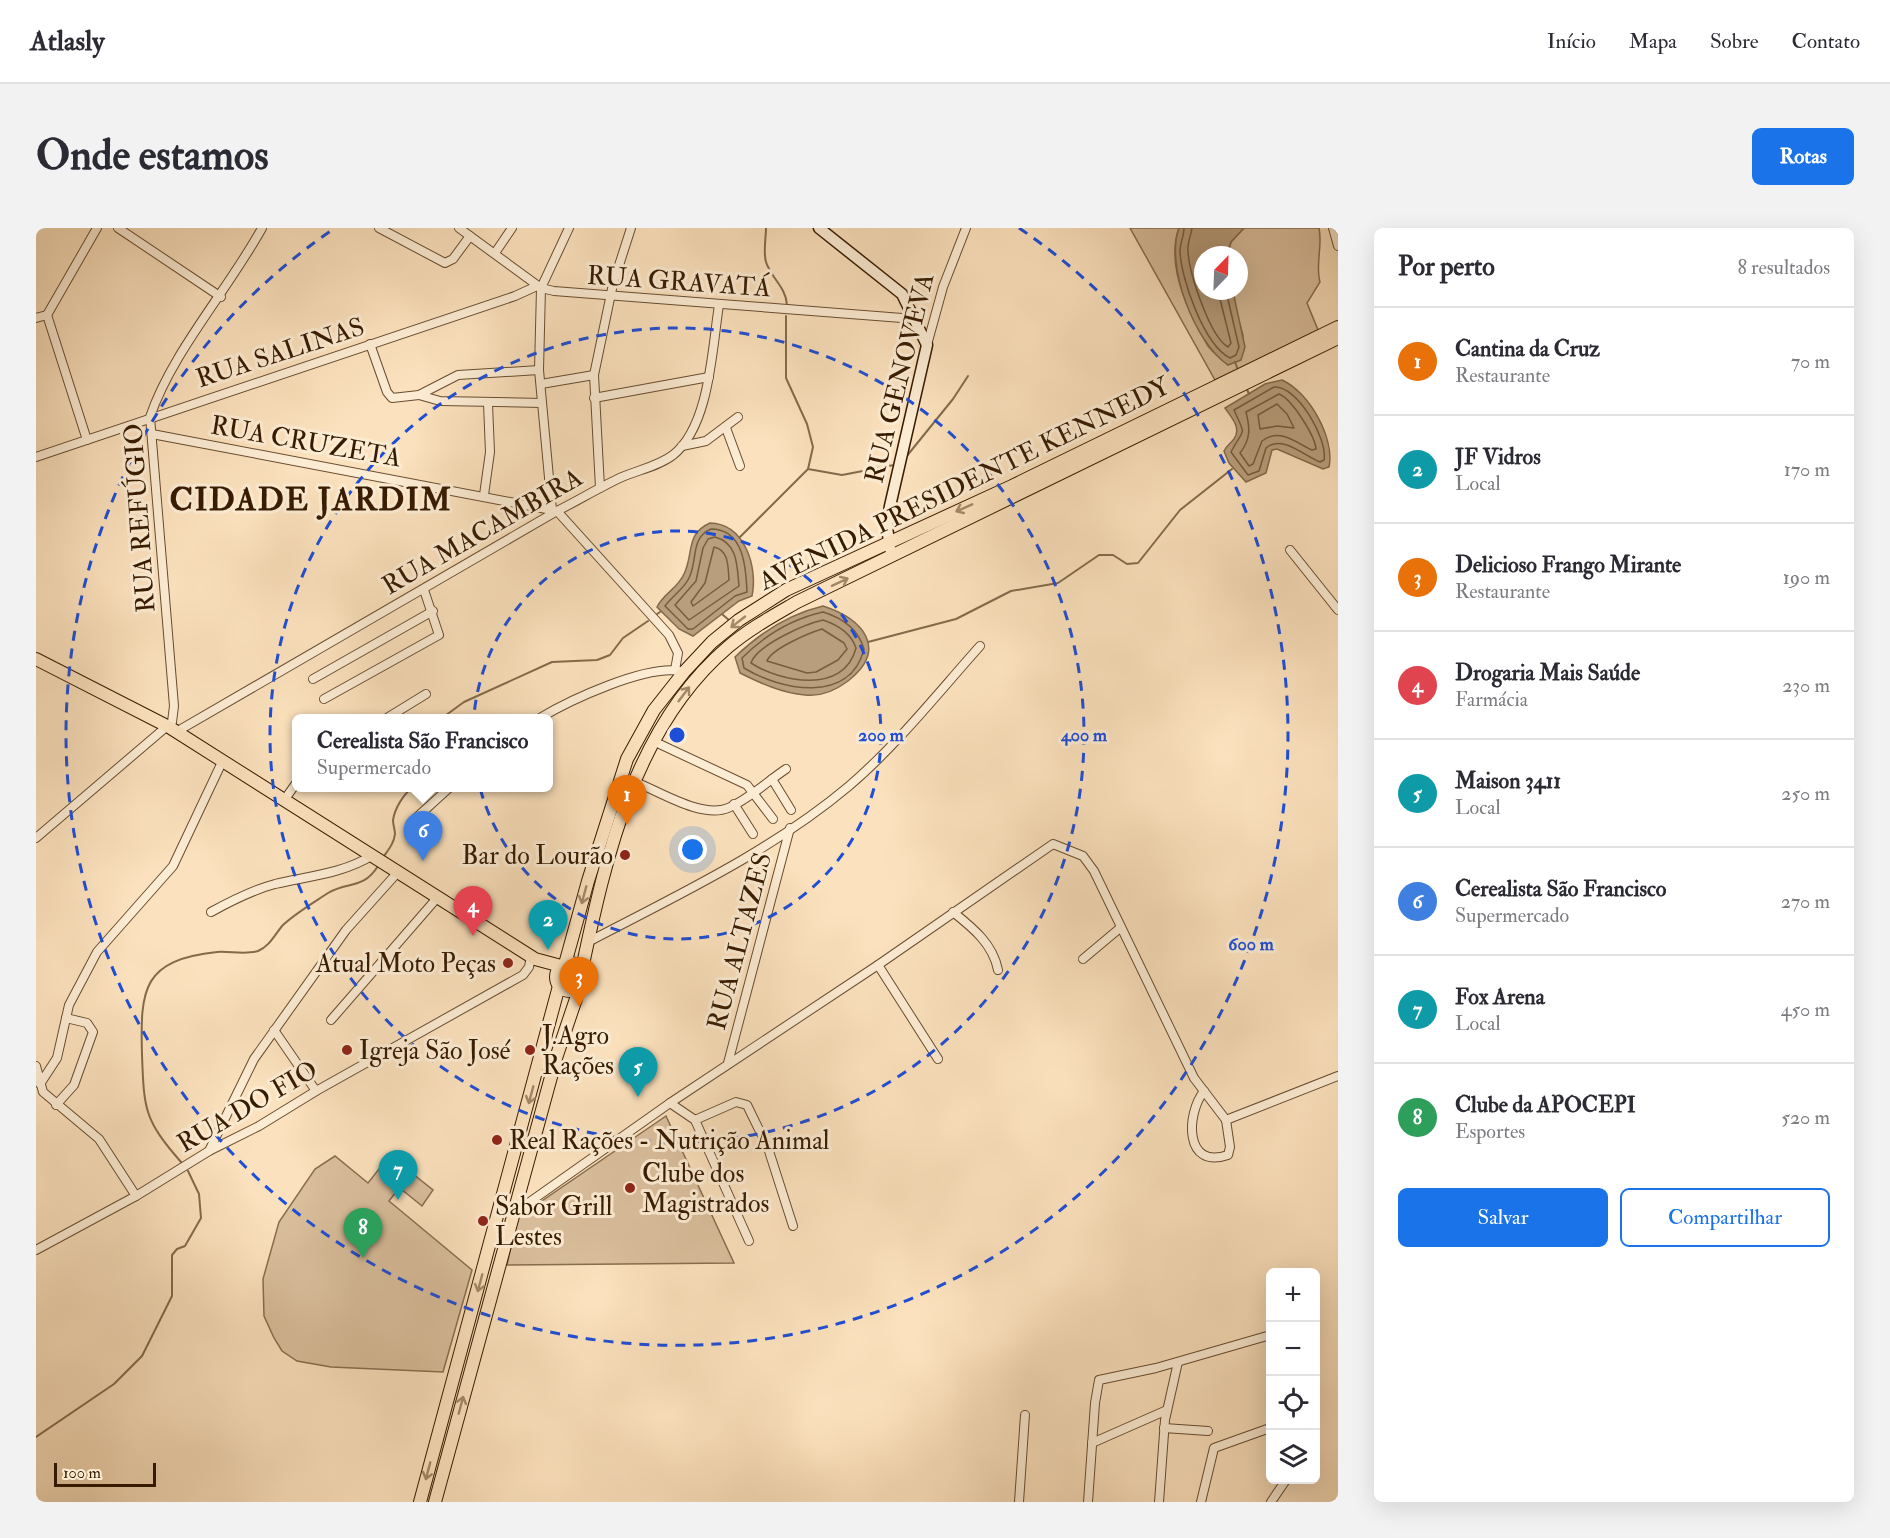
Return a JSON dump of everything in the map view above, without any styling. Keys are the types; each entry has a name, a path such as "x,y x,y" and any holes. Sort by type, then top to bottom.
{"main road":[{"name":"AVENIDA PRESIDENTE KENNEDY","path":"420,1502 511,1169 558,984 556,973 563,965 621,774 654,710 679,671 761,605 786,590 1012,486 1338,327"},
{"name":"AVENIDA PRESIDENTE KENNEDY","path":"435,1502 566,1022 585,979 582,969 615,840 635,782 653,741 667,717 698,676 746,633 797,602 1338,338"},
{"path":"36,659 173,729 533,957 558,984 568,991 580,987"},
{"path":"533,957 563,965 575,963 582,969"},
{"path":"511,1169 525,1172"}],"street":[{"path":"36,318 48,315 97,228"},
{"path":"118,228 220,297"},
{"path":"251,228 261,231"},
{"path":"379,228 445,263 453,259 470,236"},
{"name":"RUA GRAVATÁ","path":"459,228 539,287 563,293 915,319"},
{"path":"495,253 512,228"},
{"path":"548,714 581,697 656,670 679,671 678,653 669,635 555,511 539,370 539,287 569,228"},
{"path":"600,488 594,375 610,296 631,228"},
{"path":"819,228 902,294 927,345"},
{"name":"RUA GENOVEVA","path":"892,557 888,542 890,506 927,345 943,287 966,228"},
{"path":"1333,228 1338,244"},
{"name":"RUA REFÚGIO","path":"173,729 174,706 150,417 165,379 261,231"},
{"name":"RUA SALINAS","path":"36,457 539,287"},
{"name":"RUA MACAMBIRA","path":"36,838 173,729 424,590 555,511 600,488 663,461 682,446 696,418 709,377 719,305"},
{"path":"48,315 87,440"},
{"path":"370,344 389,396 396,399 419,394 458,375 539,370"},
{"path":"541,384 594,375"},
{"path":"594,398 709,377"},
{"path":"419,394 432,400 488,404 542,403"},
{"path":"484,495 490,452 488,404"},
{"path":"682,446 706,441 738,417"},
{"path":"726,428 740,466"},
{"name":"RUA CRUZETA","path":"152,434 484,495 555,511"},
{"path":"1290,550 1338,610"},
{"path":"324,699 438,636 440,632 424,590"},
{"path":"313,679 433,611"},
{"path":"588,942 697,885 818,810 864,773 980,646"},
{"path":"394,714 426,694"},
{"path":"653,741 743,783 754,792 773,819"},
{"path":"40,1084 57,1058 69,1005 98,952 138,909 179,856 196,813 223,760"},
{"path":"635,782 688,806 720,809 754,792 786,769"},
{"path":"772,778 791,810"},
{"path":"285,799 292,789"},
{"path":"416,818 445,792"},
{"path":"734,804 753,834"},
{"name":"RUA ALTAZES","path":"728,1064 790,828"},
{"path":"513,1214 670,1102 878,965 1053,844 1067,847 1087,861 1184,1058 1204,1091 1226,1120 1230,1147 1228,1155 1208,1155 1192,1144 1191,1130 1197,1102 1204,1091"},
{"path":"211,912 237,898 275,884 345,869 373,855"},
{"path":"209,1151 250,1064 346,930 398,872"},
{"path":"331,1020 437,898"},
{"path":"953,912 993,951 998,970"},
{"path":"1083,959 1120,928"},
{"name":"RUA DO FIO","path":"36,1250 136,1196 209,1151 259,1126 316,1091 523,975 529,968 533,957"},
{"path":"878,965 938,1059"},
{"path":"56,1105 74,1085 93,1032 87,1023 66,1018"},
{"path":"274,1030 316,1091"},
{"path":"36,1066 40,1084 56,1105 99,1139 136,1196"},
{"path":"1226,1120 1338,1076"},
{"path":"670,1102 694,1120 749,1241"},
{"path":"694,1120 736,1102 747,1105 768,1148 793,1226"},
{"path":"1088,1502 1096,1385 1099,1380 1178,1362 1266,1336"},
{"path":"1159,1502 1164,1428 1178,1362"},
{"path":"1092,1443 1167,1410"},
{"path":"1019,1502 1024,1415"},
{"path":"1164,1428 1208,1431"},
{"path":"1201,1502 1215,1448 1266,1429"},
{"path":"1271,1502 1283,1484"}],"shaded area":[{"path":"1130,228 1179,228 1175,242 1175,258 1181,289 1193,319 1208,346 1228,365 1241,360 1243,335 1233,300 1248,300 1248,246 1230,246 1231,242 1244,228 1319,228 1320,282 1307,303 1318,330 1215,380"},
{"name":"Clube dos Magistrados","path":"666,1116 734,1263 507,1265 517,1218"},
{"path":"390,1155 412,1172 389,1201 472,1270 443,1372 331,1367 297,1361 282,1351 264,1316 263,1279 279,1222 315,1169 335,1156 368,1183"},
{"path":"413,1174 433,1190 422,1206 401,1189"}],"water":[{"path":"1179,228 1244,228 1230,246 1194,246 1194,300 1235,300 1245,347 1241,360 1228,365 1204,340 1194,322 1180,282 1176,262"},
{"path":"1282,380 1302,395 1318,417 1328,443 1329,467 1323,469 1277,449 1272,450 1266,473 1246,482 1229,463 1224,451 1234,439 1237,431 1235,423 1225,408 1265,384"},
{"path":"710,523 722,525 732,531 746,549 753,572 752,596 739,601 693,636 679,629 657,607 684,574 693,539 702,528"},
{"path":"823,606 850,619 866,636 869,647 867,658 848,681 828,692 805,695 780,690 740,673 735,657 755,640 787,619"}],"waterway":[{"path":"766,228 766,262 784,293 787,305"},
{"path":"740,537 808,469 813,447 807,424 786,378 786,316"},
{"path":"1235,362 1238,370"},
{"path":"906,457 953,399 968,376"},
{"path":"1246,387 1249,394"},
{"path":"808,469 842,475 894,465"},
{"path":"868,642 956,619 1011,591 1058,583 1099,555 1113,555 1127,564 1138,563 1180,510 1232,469"},
{"path":"722,614 731,622"},
{"path":"448,714 464,702 552,662 597,660 610,655 623,638 648,621"},
{"path":"384,856 394,837 393,820 396,811 408,792"},
{"path":"181,1162 153,1124 145,1102 142,1012 145,995 151,981 160,970 192,956 217,952 258,951 266,946 283,925 299,912 335,889 367,879 378,866"},
{"path":"36,1437 114,1384 142,1356 172,1296 172,1255 177,1249 185,1246 201,1218 199,1194 188,1171"}],"place":[{"name":"Cantina da Cruz","path":"627,825"},
{"name":"Bar do Lourão","path":"625,855"},
{"name":"Cerealista São Francisco","path":"423,861"},
{"name":"Drogaria Mais Saúde","path":"473,936"},
{"name":"JF Vidros","path":"548,950"},
{"name":"Atual Moto Peças","path":"508,963"},
{"name":"Delicioso Frango Mirante","path":"579,1007"},
{"name":"Igreja São José","path":"347,1050"},
{"name":"J.Agro Rações","path":"530,1050"},
{"name":"Maison 3411","path":"638,1097"},
{"name":"Real Rações - Nutrição Animal","path":"497,1140"},
{"name":"Clube dos Magistrados","path":"630,1188"},
{"name":"Fox Arena","path":"398,1200"},
{"name":"Sabor Grill Lestes","path":"483,1221"},
{"name":"Clube da APOCEPI","path":"363,1258"}],"district":[{"name":"CIDADE JARDIM","path":"311,499"}]}
